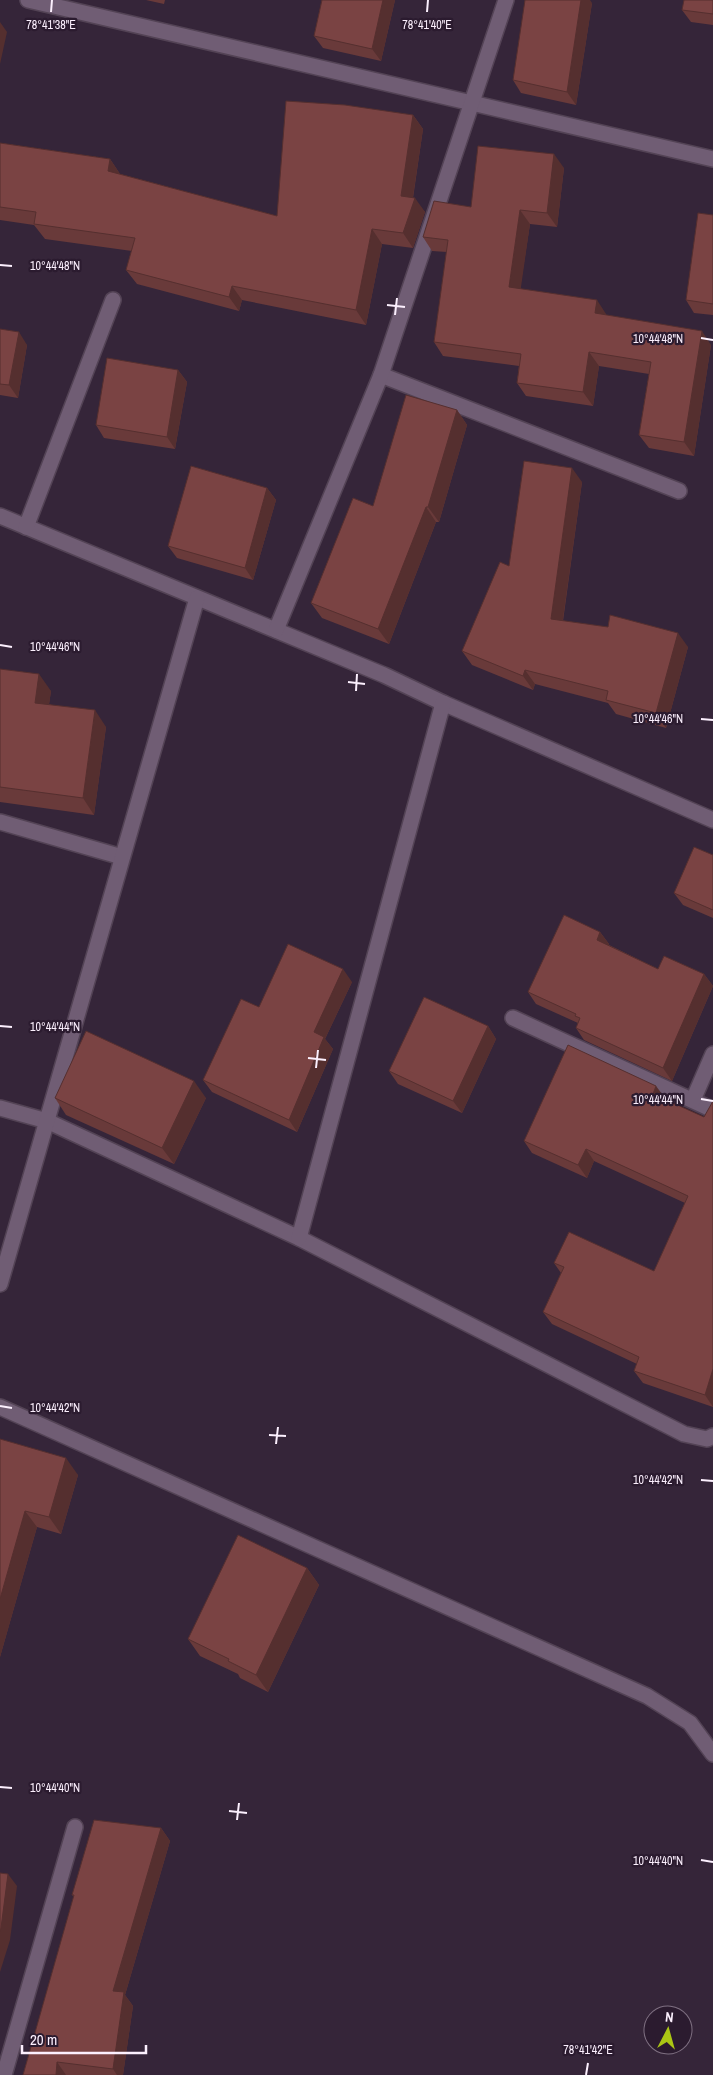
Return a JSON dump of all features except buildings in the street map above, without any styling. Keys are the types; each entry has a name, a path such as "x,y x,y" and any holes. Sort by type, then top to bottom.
{"street":[{"path":"28,0 713,159"},
{"path":"276,630 381,375 506,0"},
{"path":"26,527 113,300"},
{"path":"381,375 679,491"},
{"path":"0,516 384,675 443,704 713,820"},
{"path":"0,1284 197,598"},
{"path":"299,1238 443,704"},
{"path":"0,822 122,858"},
{"path":"513,1018 713,1110"},
{"path":"693,1100 713,1054"},
{"path":"0,1108 47,1121 299,1238 684,1434 707,1440 713,1436"},
{"path":"0,1407 647,1696 690,1723 713,1754"},
{"path":"4,2075 76,1826"}]}
